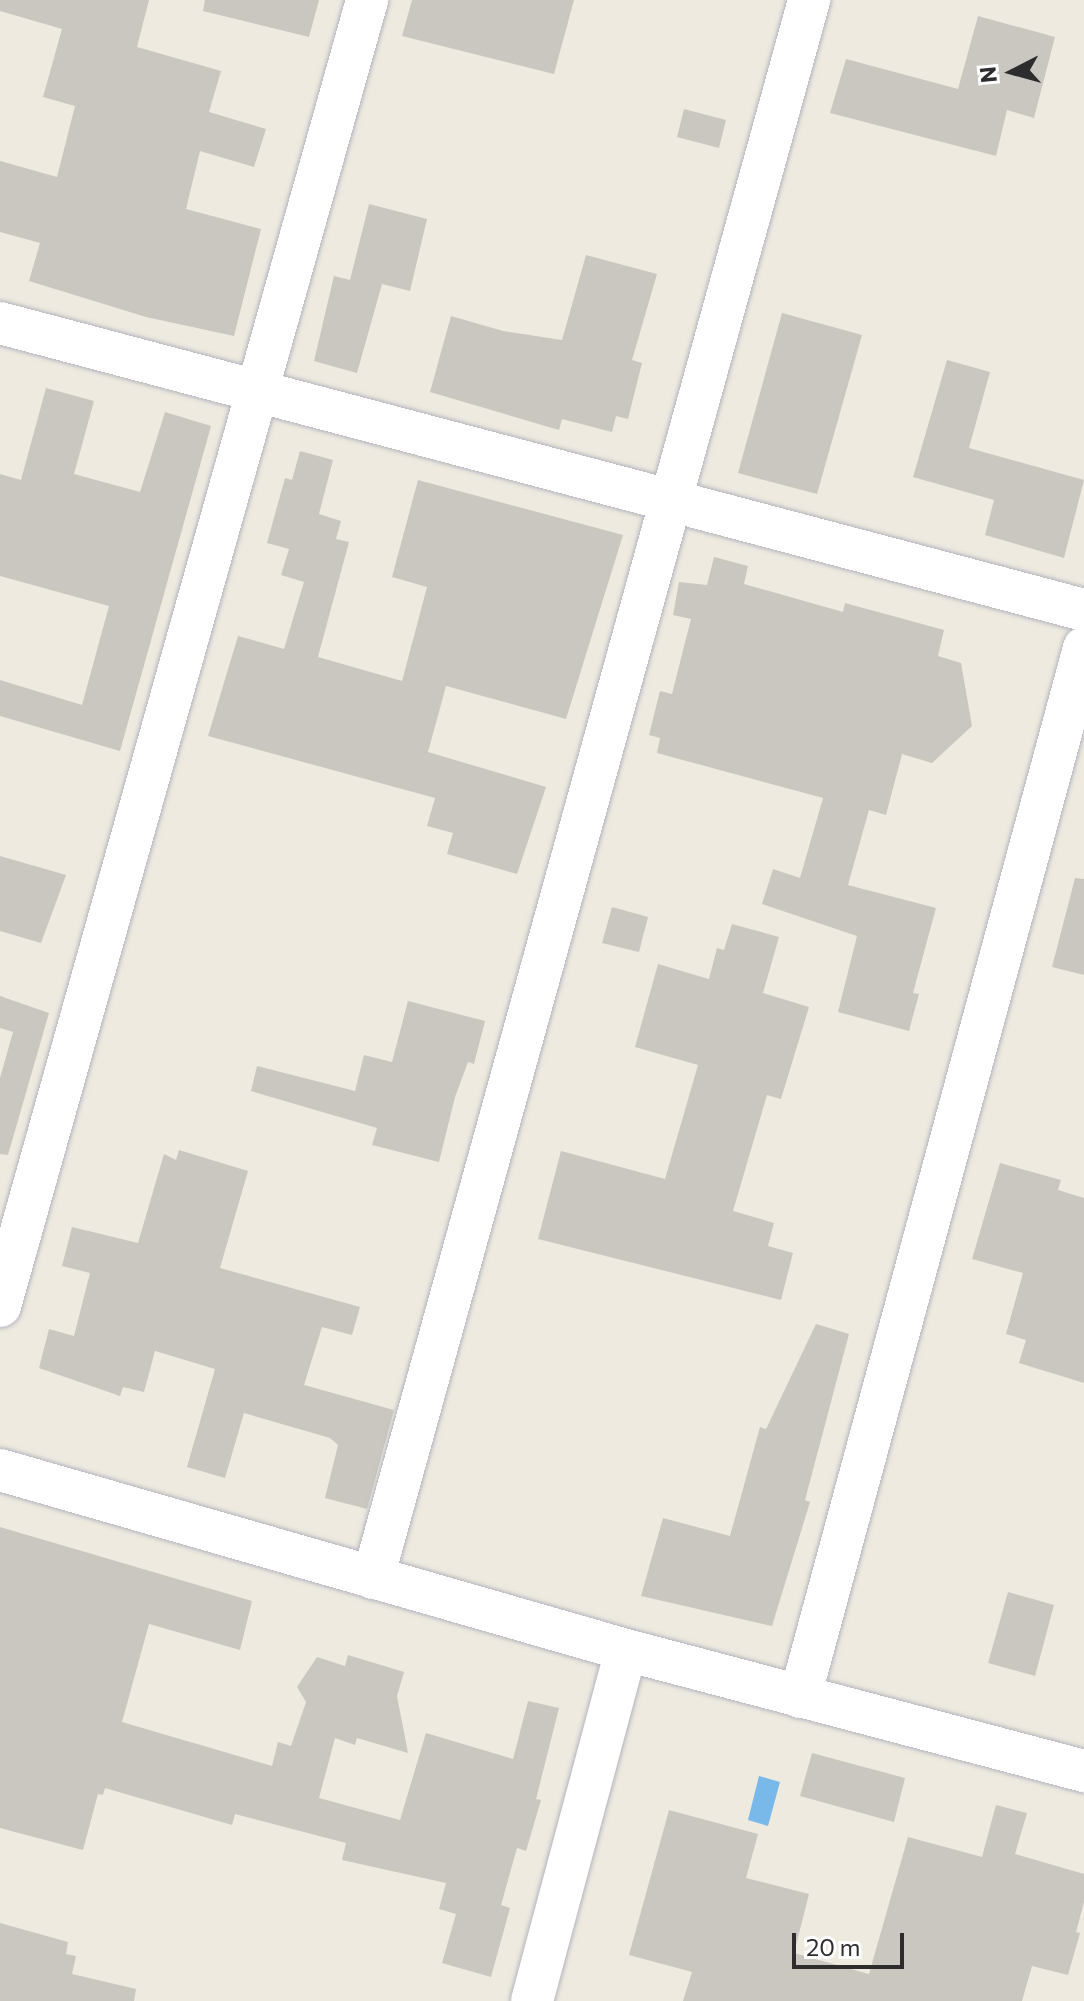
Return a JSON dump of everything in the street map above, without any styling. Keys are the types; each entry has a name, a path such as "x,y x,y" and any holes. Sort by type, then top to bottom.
{"street":[{"path":"0,1306 367,0"},
{"path":"373,1578 809,0"},
{"path":"0,323 669,503 1084,610"},
{"path":"800,1697 1084,648"},
{"path":"0,1470 626,1650 1084,1771"},
{"path":"532,2001 626,1650"}],"water":[{"path":"759,1776 780,1782 768,1826 748,1820"}],"building":[{"path":"0,0 149,0 137,47 221,71 209,112 266,129 254,167 200,151 186,209 261,229 234,336 146,317 29,281 40,243 0,232 0,161 57,177 75,106 43,97 62,29 0,11"},
{"path":"205,0 319,0 309,37 203,11"},
{"path":"412,0 574,0 554,74 402,36"},
{"path":"978,16 1055,37 1034,118 1007,110 996,156 830,113 846,59 958,89"},
{"path":"684,109 726,120 719,148 677,137"},
{"path":"369,204 427,219 410,291 382,284 357,373 314,361 334,276 350,280"},
{"path":"586,255 657,274 632,360 642,363 628,419 616,416 612,432 562,419 559,430 430,392 451,316 503,331 562,340"},
{"path":"782,313 862,335 817,494 738,473"},
{"path":"947,360 990,372 969,448 1084,480 1064,558 985,535 994,500 913,477"},
{"path":"46,388 94,401 74,474 140,492 165,412 211,426 120,751 0,716 0,680 82,705 109,606 0,576 0,474 21,480"},
{"path":"300,451 333,460 319,514 341,521 336,539 349,542 318,657 402,681 427,587 392,577 418,480 623,535 566,719 446,686 428,752 546,787 517,874 447,854 453,833 427,826 435,798 208,736 238,636 284,649 304,582 281,575 289,549 267,543 285,478 292,480"},
{"path":"714,557 748,566 744,584 843,612 845,603 944,630 938,656 961,663 972,726 932,763 902,754 886,815 869,810 848,885 936,908 913,993 919,994 909,1031 838,1012 857,936 762,904 773,869 800,878 823,798 657,753 660,738 649,735 660,691 672,694 691,619 673,615 679,582 707,585"},
{"path":"0,856 66,875 41,943 0,931"},
{"path":"1075,878 1084,879 1084,975 1052,967"},
{"path":"612,907 648,917 639,952 602,943"},
{"path":"732,924 779,937 763,993 809,1007 781,1099 767,1095 733,1211 774,1223 768,1246 793,1253 781,1300 538,1239 561,1151 665,1179 698,1065 635,1047 658,964 709,979 717,948 724,950"},
{"path":"0,996 49,1013 8,1155 0,1154 0,1078 13,1032 0,1028"},
{"path":"408,1001 485,1021 474,1064 468,1062 455,1097 439,1162 372,1145 377,1128 251,1091 257,1066 355,1091 364,1055 392,1062"},
{"path":"179,1150 248,1171 220,1268 360,1307 352,1335 322,1327 304,1385 394,1410 367,1509 325,1498 338,1445 330,1438 244,1413 225,1478 187,1467 215,1369 155,1351 144,1392 123,1387 120,1396 39,1368 49,1329 74,1336 90,1273 62,1266 72,1227 138,1243 164,1154 176,1160"},
{"path":"1000,1163 1061,1180 1058,1190 1084,1198 1084,1383 1019,1363 1026,1340 1006,1334 1023,1273 972,1259"},
{"path":"816,1324 849,1334 805,1500 810,1502 772,1626 641,1596 663,1518 730,1536 760,1427 766,1429"},
{"path":"0,1527 252,1601 240,1650 149,1624 122,1722 272,1766 278,1742 291,1746 306,1702 297,1687 317,1657 345,1666 348,1655 404,1672 397,1696 408,1753 357,1738 355,1745 335,1738 319,1798 400,1820 426,1733 513,1759 528,1701 559,1708 536,1799 541,1800 526,1851 517,1848 501,1905 510,1908 491,1977 442,1963 456,1914 439,1909 446,1883 342,1860 346,1843 235,1814 232,1825 105,1788 103,1795 98,1794 83,1850 0,1828"},
{"path":"1008,1592 1054,1605 1035,1676 988,1663"},
{"path":"812,1753 905,1778 894,1822 800,1796"},
{"path":"996,1805 1027,1813 1015,1854 1084,1874 1084,1902 1076,1932 1080,1933 1068,1975 1032,1966 1022,2001 683,2001 692,1972 629,1955 669,1810 758,1834 746,1878 809,1894 794,1953 869,1974 908,1837 982,1857"},
{"path":"0,1923 68,1942 66,1954 76,1956 72,1974 136,1989 134,2001 0,2001"}]}
